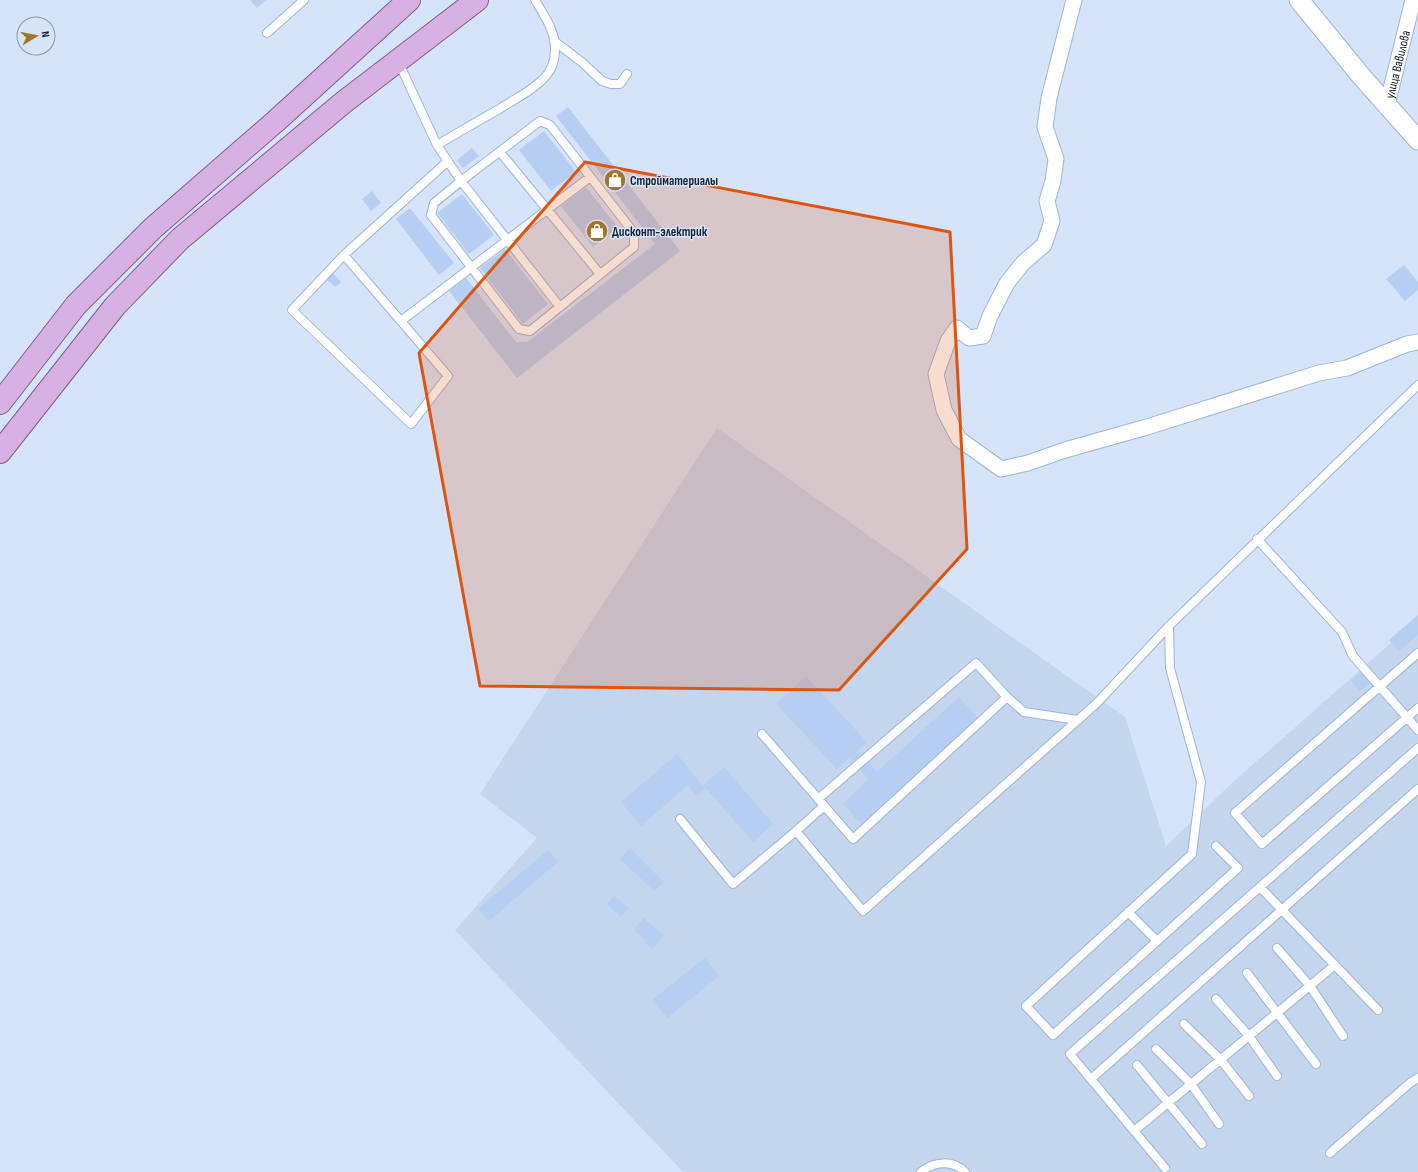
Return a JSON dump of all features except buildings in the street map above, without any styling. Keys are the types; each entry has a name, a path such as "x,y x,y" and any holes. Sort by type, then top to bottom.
{"main road":[{"path":"0,403 76,305 153,228 276,121 409,0"},
{"path":"0,452 114,306 180,239 344,102 477,0"}],"street":[{"path":"1074,0 1048,106 1045,127 1056,159 1053,181 1047,201 1052,221 1044,245 1023,263 1007,283 990,316 983,336 969,338 957,328 948,341 936,374 944,410 959,439 1001,469 1028,463 1065,450 1147,427 1319,373 1347,368 1407,344 1418,342"},
{"path":"1299,0 1362,77 1418,140"},
{"path":"1311,0 1362,77"},
{"name":"улица Вавилова","path":"1387,105 1413,0"}],"lane":[{"path":"267,33 304,0"},
{"path":"437,144 514,100 537,85 547,75 553,64 555,50 554,41 548,23 535,0"},
{"path":"554,41 602,81 612,84 620,84 627,74"},
{"path":"397,61 437,144 461,181 560,307"},
{"path":"540,121 550,125 634,233 634,247 530,331 519,329 431,215 434,203 500,152 540,121"},
{"path":"500,152 600,274"},
{"path":"344,255 448,376 411,424 292,310 344,255 448,161"},
{"path":"401,321 590,177"},
{"path":"796,831 863,911 1097,703 1169,626 1257,539 1418,385"},
{"path":"1257,539 1342,632 1353,656 1418,730"},
{"path":"1169,626 1170,668 1201,782 1192,854 1026,1006 1053,1035 1238,868 1216,846"},
{"path":"1418,653 1235,812 1262,844 1418,708"},
{"path":"818,799 976,663 1007,697 1024,712 1078,720"},
{"path":"762,734 853,839 1007,697"},
{"path":"1165,1168 1070,1054 1418,748"},
{"path":"1091,1079 1418,789"},
{"path":"680,819 733,884 824,806"},
{"path":"1260,887 1378,1010"},
{"path":"1128,912 1157,941"},
{"path":"1277,948 1310,986 1343,1036"},
{"path":"1134,1131 1335,965"},
{"path":"1247,972 1316,1064"},
{"path":"1216,999 1249,1036 1277,1076"},
{"path":"1184,1024 1221,1060 1249,1096"},
{"path":"1156,1049 1191,1084 1219,1124"},
{"path":"1137,1065 1202,1144"},
{"path":"1330,1153 1410,1083 1418,1078"},
{"path":"921,1172 927,1167 946,1162 959,1166 965,1172"}],"highlighted area":[{"path":"585,162 950,232 967,549 839,690 480,686 419,353"}],"shaded area":[{"path":"717,428 1125,717 1166,846 1233,782 1418,619 1418,1172 683,1172 455,930 537,838 480,794"}],"place":[{"name":"Стройматериалы","path":"615,180"},
{"name":"Дисконт-электрик","path":"597,231"}]}
